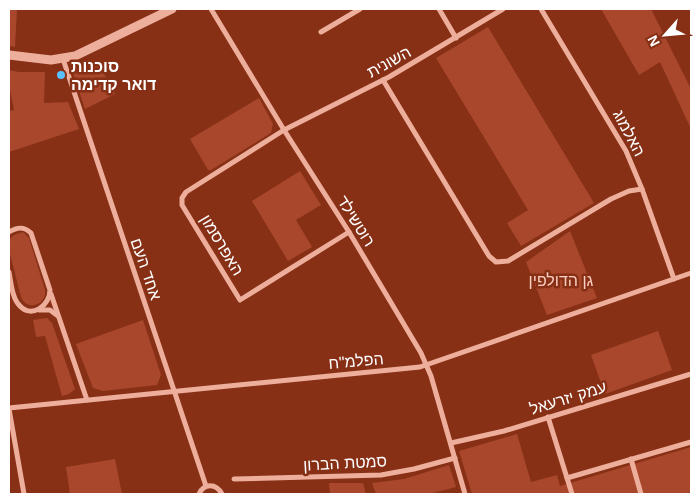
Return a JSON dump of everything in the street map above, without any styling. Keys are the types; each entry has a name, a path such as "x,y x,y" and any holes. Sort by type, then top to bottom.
{"street":[{"path":"9,55 45,60 63,59 88,50 172,9"},
{"name":"רוטשילד","path":"211,9 419,349 427,365 465,494"},
{"path":"321,32 360,9"},
{"path":"439,9 456,38"},
{"name":"השונית","path":"284,130 383,80 503,9"},
{"name":"האלמוג","path":"541,9 615,131 632,163 674,279"},
{"name":"אחד העם","path":"63,59 206,486"},
{"path":"383,80 489,256 496,262 503,263 511,260 601,204 620,194 642,188"},
{"name":"האפרסמון","path":"284,130 186,192 182,198 182,205 240,300 349,232"},
{"path":"9,224 26,229 32,235 87,400"},
{"path":"9,232 20,228"},
{"path":"9,272 18,304 27,310 50,310 60,319"},
{"name":"הפלמ\"ח","path":"9,408 407,369 427,365 691,273"},
{"path":"38,310 48,301 50,296 49,288"},
{"name":"עמק יזרעאל","path":"450,443 504,431 691,374"},
{"path":"9,408 24,494"},
{"path":"548,418 572,494"},
{"path":"567,478 691,442"},
{"name":"סמטת הברון","path":"234,479 381,475 414,469 455,458"},
{"path":"631,459 642,494"},
{"path":"199,494 206,486 216,487 222,494"}],"green space":[{"path":"9,9 17,9 15,47 9,46"},
{"path":"601,9 651,9 691,89 691,129 660,62 639,75"},
{"path":"488,27 594,203 521,246 507,223 528,210 436,58"},
{"path":"98,63 115,94 85,109 73,73"},
{"path":"9,70 45,72 44,103 68,102 79,129 9,152 9,111 14,110 9,85"},
{"path":"259,98 273,124 271,133 211,170 208,170 190,139"},
{"path":"300,171 321,205 296,220 312,247 288,261 252,201"},
{"name":"גן הדולפין","path":"570,231 597,298 547,315 526,262"},
{"path":"23,232 29,238 45,290 43,300 36,305 24,302 21,297 9,250 10,239 14,235"},
{"path":"47,318 52,323 75,389 69,394 62,396 45,336 36,337 33,320"},
{"path":"143,320 161,375 157,385 103,391 93,388 76,344"},
{"path":"658,331 672,370 605,394 591,355"},
{"path":"517,434 531,482 557,475 560,486 691,447 691,494 472,494 459,451"},
{"path":"115,459 122,494 70,494 66,467"},
{"path":"449,465 456,487 429,494 376,494 372,483 404,479"},
{"path":"329,483 363,483 366,494 330,494"}],"place":[{"name":"סוכנות דואר קדימה","path":"61,75"}]}
